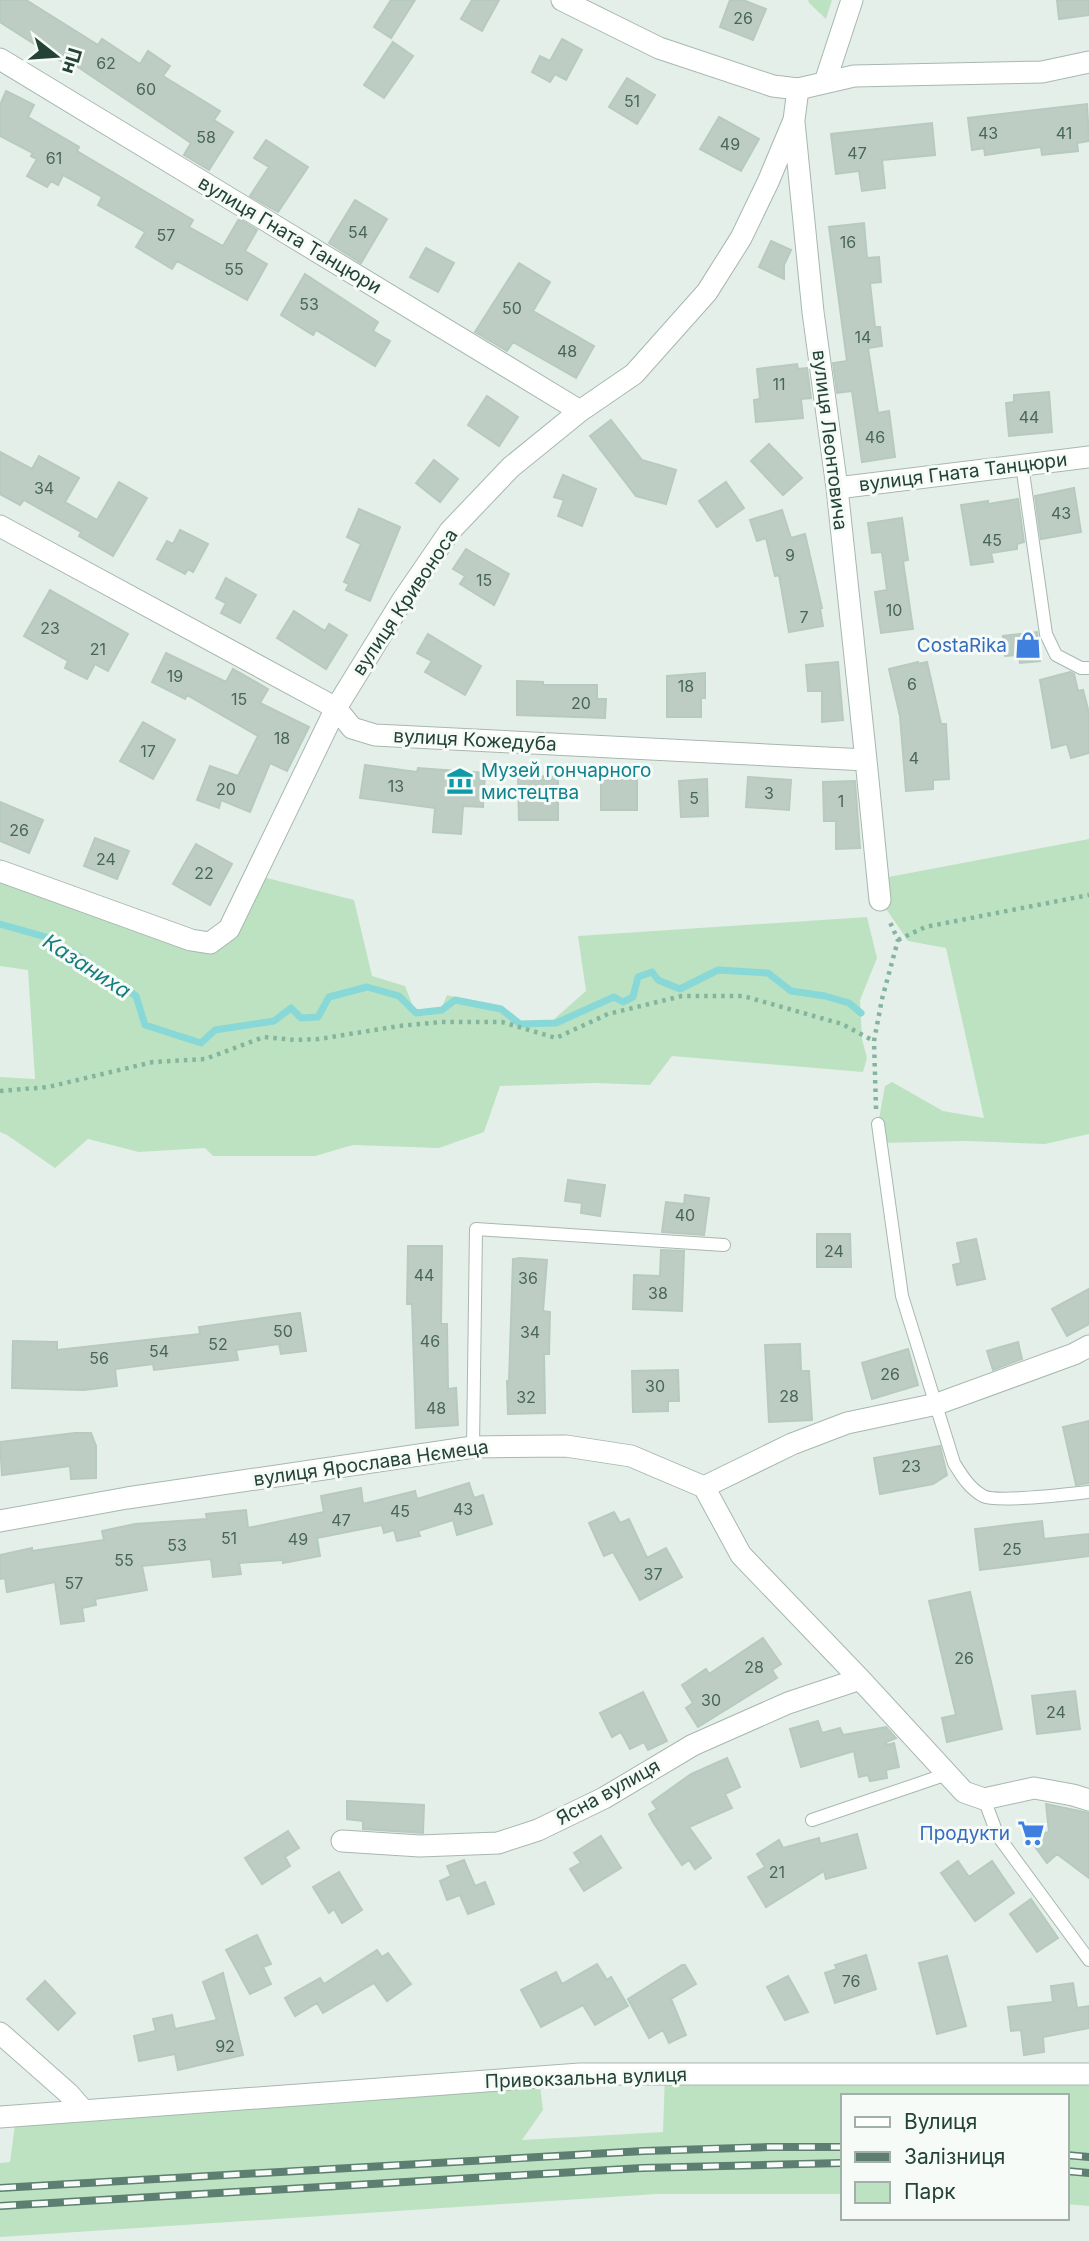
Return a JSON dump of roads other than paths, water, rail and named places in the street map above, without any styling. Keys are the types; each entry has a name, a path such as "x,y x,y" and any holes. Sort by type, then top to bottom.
{"street":[{"path":"562,0 659,48 773,86 798,89 854,76 1042,72 1089,62"},
{"path":"825,82 852,0"},
{"name":"вулиця Гната Танцюри","path":"0,59 580,411"},
{"name":"вулиця Кривоноса","path":"0,871 191,940 210,943 229,929 336,708 402,601 450,531 511,467 580,411 634,374 707,292 746,227 768,182 794,120 798,89"},
{"name":"вулиця Леонтовича","path":"794,120 813,312 837,488 866,760"},
{"name":"вулиця Гната Танцюри","path":"837,488 1089,457"},
{"name":"вулиця Кожедуба","path":"0,526 336,708 352,728 375,735 866,760"},
{"path":"866,760 880,900"},
{"path":"1089,1346 1074,1354 937,1404 847,1423 792,1444 705,1487 741,1555 964,1792 984,1799 1034,1788 1089,1800"},
{"name":"вулиця Ярослава Нємеца","path":"0,1521 127,1498 473,1447 566,1446 631,1456 705,1487"},
{"name":"Ясна вулиця","path":"342,1841 420,1846 498,1843 538,1830 604,1798 693,1745 788,1703 860,1679"},
{"path":"0,2033 68,2093 83,2110"},
{"name":"Привокзальна вулиця","path":"0,2118 580,2074 1089,2074"}],"lane":[{"path":"1022,465 1046,634 1056,655 1081,668 1089,668"},
{"path":"878,1124 902,1296 954,1463 968,1485 986,1498 1089,1492"},
{"path":"473,1447 476,1229 724,1245"},
{"path":"812,1820 947,1774"},
{"path":"984,1799 998,1836 1089,1960"}],"waterway":[{"name":"Казаниха","path":"0,924 46,937 136,996 145,1025 201,1043 215,1030 274,1021 291,1008 301,1018 318,1017 329,997 367,987 399,996 416,1013 442,1010 455,1000 501,1009 520,1024 556,1023 614,997 623,1002 633,997 638,977 652,972 658,980 680,989 718,970 768,973 791,991 849,1003 861,1013"}],"railway":[{"path":"0,2188 644,2151 841,2147"},
{"path":"1068,2155 1089,2157"},
{"path":"0,2206 642,2168 841,2163"},
{"path":"1068,2171 1089,2173"}],"place":[{"name":"CostaRika","path":"1028,645"},
{"name":"Музей гончарного мистецтва","path":"460,781"},
{"name":"Продукти","path":"1031,1833"}]}
